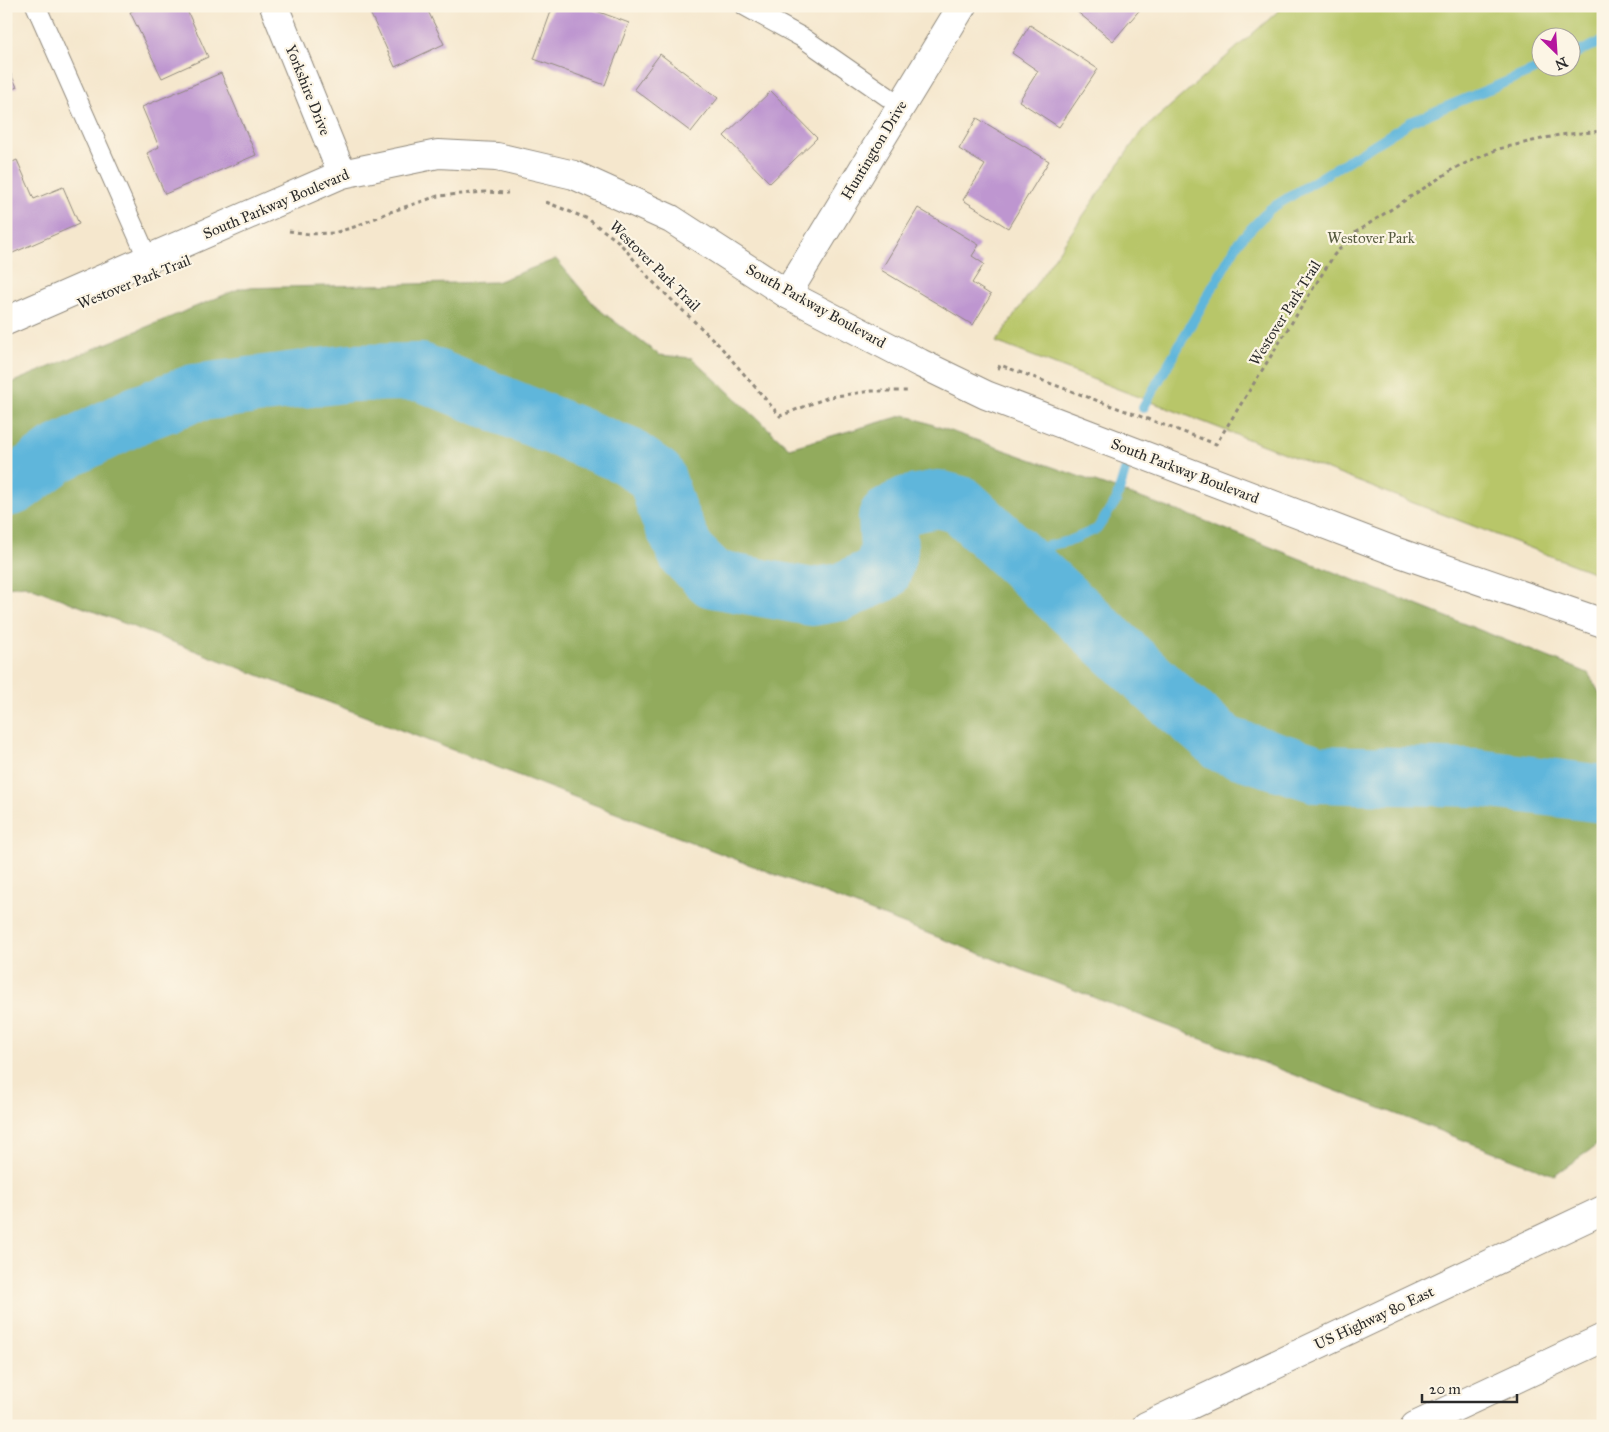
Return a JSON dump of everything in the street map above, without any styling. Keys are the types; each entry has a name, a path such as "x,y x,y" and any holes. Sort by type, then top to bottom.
{"main road":[{"name":"Yorkshire Drive","path":"274,6 342,174"},
{"name":"Huntington Drive","path":"787,294 962,6"},
{"name":"South Parkway Boulevard","path":"6,321 342,174 438,154 497,157 574,175 671,219 787,294 920,363 986,394 1397,552 1603,623"},
{"name":"US Highway 80 East","path":"1146,1426 1603,1210"},
{"path":"1415,1426 1603,1338"}],"lane":[{"path":"36,6 148,259"},
{"path":"745,6 803,38 901,106"}],"path":[{"name":"Westover Park Trail","path":"1000,365 1216,444 1334,255 1356,232 1455,168 1498,149 1559,135 1603,130"},
{"path":"286,231 309,234 334,233 354,228 390,212 438,196 485,192 510,193"},
{"name":"Westover Park Trail","path":"537,199 588,219 619,242 652,281 719,345 780,416 829,396 872,391 913,391"}],"green space":[{"name":"Westover Park","path":"1284,6 1603,6 1603,576 996,342 1141,132"},
{"path":"556,259 597,308 659,355 692,358 789,448 905,415 1200,519 1588,673 1603,699 1603,1141 1554,1175 25,585 6,587 6,385 241,288 496,282"}],"building":[{"path":"142,6 185,6 208,57 162,78 130,12"},
{"path":"367,6 433,6 427,9 444,44 395,67"},
{"path":"553,6 583,6 629,23 605,85 534,59"},
{"path":"1078,6 1143,6 1113,41 1075,10"},
{"path":"1030,25 1098,69 1059,127 1019,101 1038,71 1012,53"},
{"path":"660,54 718,98 691,132 634,89"},
{"path":"6,64 17,87 6,92"},
{"path":"221,73 256,155 165,194 147,153 159,147 142,107"},
{"path":"771,91 817,138 770,183 724,136"},
{"path":"977,118 1049,161 1008,228 963,200 985,165 959,149"},
{"path":"17,160 34,199 63,187 79,224 6,256 6,165"},
{"path":"918,208 979,245 972,256 984,264 972,283 991,295 973,325 881,270"}],"waterway":[{"path":"1582,50 1603,41"},
{"path":"1143,408 1239,241 1270,209 1412,121 1532,71"},
{"path":"6,488 14,486 56,455 139,414 194,393 351,373 421,372 627,456 656,476 668,513 687,554 713,579 812,597 841,592 882,573 889,550 887,517 907,505 938,499 961,505 1165,694 1225,745 1318,774 1477,778 1603,794"},
{"path":"1013,554 1069,541 1097,529 1116,501 1125,471"}]}
